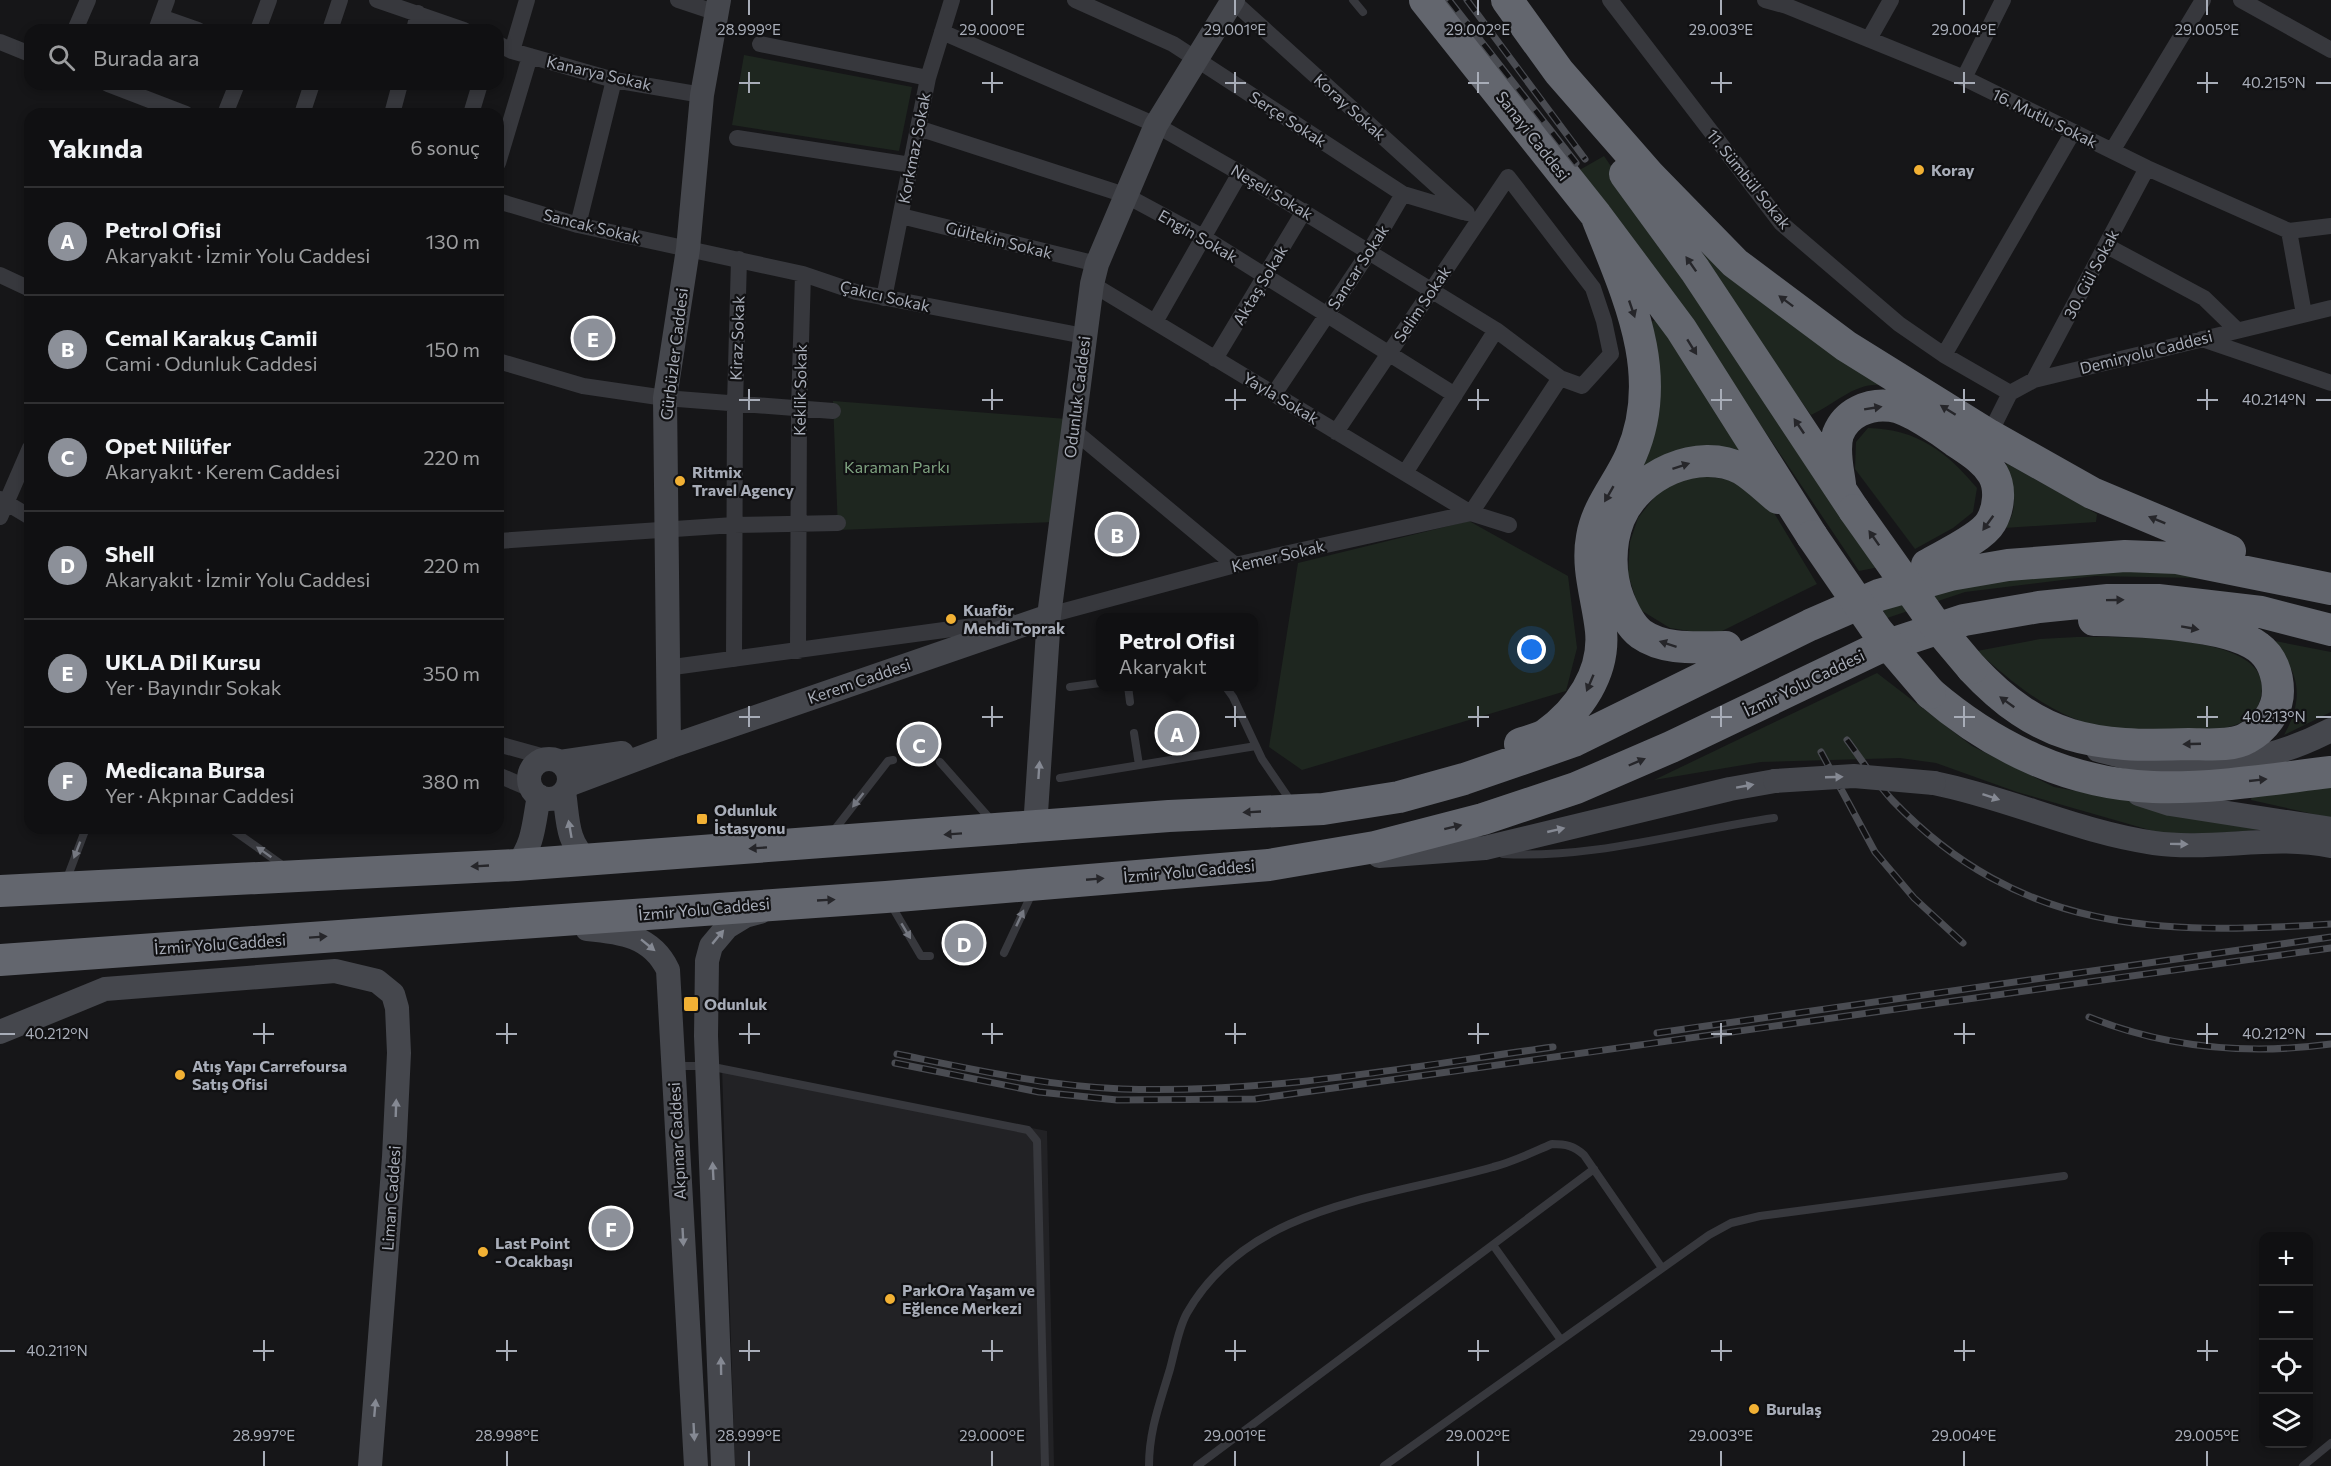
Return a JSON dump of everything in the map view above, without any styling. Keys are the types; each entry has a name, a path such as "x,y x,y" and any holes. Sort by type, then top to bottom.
{"highway":[{"name":"Sanayi Caddesi","path":"1425,0 1596,215 1681,330 1806,527"},
{"path":"1506,0 1559,72 1650,176 1735,263 1846,346 1989,435 2092,493 2230,551"},
{"path":"1506,0 1592,129 1695,270 1847,499 1934,623 1995,693 2038,722 2062,734 2098,743 2128,745 2245,740 2266,724 2276,704 2277,681 2274,669 2259,648 2246,640 2175,625 2125,621 1964,620"},
{"path":"1544,735 1578,705 1589,688 1596,669 1601,649 1601,631 1590,558 1592,536 1605,500 1631,455 1644,412 1646,389 1642,348 1634,313 1596,215"},
{"path":"1847,499 1836,449 1838,435 1852,415 1871,408 1892,406 1941,430 1984,463 1998,484 1996,510 1990,524 1979,534 1927,565"},
{"path":"1726,647 1670,647 1642,635 1631,624 1619,600 1612,574 1613,539 1619,519 1627,504 1652,480 1685,464 1704,461 1740,468 1757,479 1806,527 1878,632 1930,693 1988,737 2059,770 2151,787 2207,786 2331,772"},
{"path":"1357,804 1544,735 1726,647 1875,579 1927,565 2060,545 2150,547 2230,551 2331,574"},
{"path":"0,891 516,865 1357,804 1399,797 1574,741 1810,624 1880,595 1950,575 2019,563 2125,556 2177,558 2283,577 2331,589"},
{"name":"İzmir Yolu Caddesi","path":"0,960 886,897 1269,865 1397,841 1483,819 1576,788 1671,747 1876,649 1964,620 2039,607 2108,600 2158,600 2261,612 2331,630"},
{"path":"0,874 69,873 226,879"},
{"path":"0,979 47,974 176,947"}],"street":[{"path":"78,24 88,0"},
{"path":"159,23 167,0"},
{"path":"260,24 269,0"},
{"path":"332,24 340,0"},
{"path":"377,0 448,24"},
{"path":"505,47 527,0"},
{"path":"678,0 718,6"},
{"name":"Korkmaz Sokak","path":"884,298 928,78 952,0"},
{"name":"Serçe Sokak","path":"1075,0 1142,28 1197,59 1403,195"},
{"name":"Odunluk Caddesi","path":"1035,828 1049,616 1084,336 1094,274 1156,125 1233,0"},
{"name":"Koray Sokak","path":"1233,0 1467,213 1403,195"},
{"name":"11. Sümbül Sokak","path":"1610,0 1781,223 1899,324 1944,355 2010,393"},
{"name":"16. Mutlu Sokak","path":"1765,0 1789,3 1964,78 2147,168 2289,231"},
{"path":"1869,39 1890,0"},
{"path":"1964,78 2003,0"},
{"path":"2112,151 2203,0"},
{"path":"2241,0 2331,50"},
{"name":"Gürbüzler Caddesi","path":"669,747 666,668 665,398 687,249 702,95 718,6"},
{"path":"415,24 418,13"},
{"name":"Neşeli Sokak","path":"942,32 1156,125 1304,211 1496,330 1560,378 1582,386"},
{"path":"0,43 24,52"},
{"path":"760,44 928,78"},
{"name":"Kanarya Sokak","path":"505,47 614,80 702,95"},
{"path":"504,143 530,56"},
{"path":"578,225 614,80"},
{"path":"138,90 173,108"},
{"path":"227,108 235,90"},
{"path":"304,108 310,90"},
{"path":"393,108 398,90"},
{"path":"473,108 478,90"},
{"name":"Engin Sokak","path":"918,128 1125,195 1203,237 1455,395"},
{"path":"1944,355 2073,132"},
{"path":"737,138 910,165"},
{"name":"30. Gül Sokak","path":"2034,380 2147,168"},
{"path":"1155,322 1240,173"},
{"name":"Selim Sokak","path":"1336,432 1508,177 1593,288 1597,299 1611,354 1582,386"},
{"name":"Sancar Sokak","path":"1274,394 1370,252 1403,195"},
{"name":"Sancak Sokak","path":"504,203 578,225 687,249"},
{"name":"Aktaş Sokak","path":"1215,359 1304,211"},
{"name":"Gültekin Sokak","path":"901,216 1094,274"},
{"path":"2304,314 2289,231 2331,226"},
{"path":"2107,246 2204,298 2237,330"},
{"name":"Çakıcı Sokak","path":"687,249 803,274 856,292 1084,336"},
{"name":"Kiraz Sokak","path":"734,659 735,404 739,259"},
{"name":"Keklik Sokak","path":"798,651 799,409 803,274"},
{"name":"Yayla Sokak","path":"1094,274 1155,322 1471,513"},
{"path":"0,275 24,286"},
{"name":"Demiryolu Caddesi","path":"2010,393 2034,380 2331,308"},
{"path":"1406,473 1496,330"},
{"path":"2202,338 2331,383"},
{"path":"504,363 583,386 665,398 833,411"},
{"path":"1471,513 1560,378"},
{"path":"1989,435 2010,393"},
{"path":"1073,430 1235,565"},
{"path":"24,460 2,506 24,515"},
{"name":"Kemer Sokak","path":"666,668 1049,616 1235,565 1471,513 1509,525"},
{"path":"504,541 734,525 838,523"},
{"name":"Kerem Caddesi","path":"561,774 545,759 532,768 530,783 536,793 548,798 561,774 669,747 1049,616"},
{"path":"2062,734 2107,753 2164,766 2219,763 2263,757 2285,751 2331,730"},
{"path":"504,747 561,774 571,837 576,851 588,860"},
{"path":"2059,770 2170,804 2331,829"},
{"path":"1269,865 1485,848 1730,789 1775,781 1854,776 1934,783 1965,789 2083,828 2147,842 2201,844 2287,842 2331,846"},
{"path":"504,778 536,793 531,840 524,857 516,865"},
{"name":"Akpınar Caddesi","path":"723,1466 708,1066 707,961 711,946 727,927 745,916 795,902"},
{"name":"Akpınar Caddesi","path":"531,923 619,932 638,937 662,957 668,970 696,1466"},
{"name":"Liman Caddesi","path":"0,1032 105,989 335,971 376,981 393,994 397,1008 399,1053 394,1157 370,1466"}],"lane":[{"path":"1353,0 1363,12"},
{"path":"1070,687 1096,684"},
{"path":"1129,691 1130,702"},
{"path":"1228,691 1256,746 1297,810"},
{"path":"1134,733 1139,765"},
{"path":"1060,778 1256,746"},
{"path":"824,843 888,761 892,760"},
{"path":"940,762 1000,831"},
{"path":"1485,848 1506,854 1579,851 1685,836 1774,818"},
{"path":"69,873 84,834"},
{"path":"238,834 298,876"},
{"path":"1004,953 1037,883"},
{"path":"886,897 921,956 930,956"},
{"path":"673,1066 708,1066 1028,1130 1034,1134 1037,1141 1045,1466"},
{"path":"1149,1466 1149,1438 1186,1315 1213,1279 1246,1248 1306,1216 1368,1197 1495,1167 1552,1144 1578,1149 1662,1268"},
{"path":"1197,1466 1594,1169"},
{"path":"1384,1466 1709,1234 1731,1223 1760,1216 2064,1176"},
{"path":"1493,1245 1561,1340"},
{"path":"2303,1466 2331,1443"}],"shaded area":[{"name":"ParkOra Yaşam ve Eğlence Merkezi","path":"722,1067 1047,1131 1054,1466 735,1466"}],"green space":[{"path":"744,55 912,87 899,151 732,125"},
{"path":"1604,156 1884,566 1859,571 1708,347 1576,172"},
{"path":"1705,251 1889,386 1867,386 1858,389 1811,415 1699,257"},
{"path":"1659,319 1759,464 1719,451 1620,496 1648,323"},
{"name":"Karaman Parkı","path":"833,401 1067,419 1055,522 838,530"},
{"path":"1868,428 1886,429 1916,438 1942,453 1977,488 1973,512 1953,528 1915,549 1855,469 1856,442"},
{"path":"2006,463 2097,514 2096,522 2004,528 2014,505 2013,488"},
{"path":"1700,475 1735,481 1765,498 1817,584 1714,635 1670,628 1639,609 1628,574 1630,542 1638,518 1661,489"},
{"path":"1469,521 1568,576 1577,648 1566,691 1302,770 1269,747 1298,563"},
{"path":"2111,562 2215,567 2197,578 2095,576 1965,592 1887,618 1881,606 1944,583"},
{"path":"2152,638 2183,641 2213,647 2238,656 2255,668 2262,686 2259,704 2251,715 2225,728 2118,730 2078,720 2059,712 2024,690 1977,651 2040,639"},
{"path":"2270,640 2331,652 2331,712 2284,735 2295,708 2296,685 2288,663"},
{"path":"1877,673 1972,746 2054,787 2280,828 2209,834 2160,833 2017,792 1936,763 1900,758 1761,762 1654,780"},
{"path":"2331,787 2331,818 2251,800 2253,790"}],"railway":[{"path":"1449,0 1576,163"},
{"path":"1467,0 1585,159"},
{"path":"1847,740 1893,801 1942,845 1991,878 2043,901 2096,916 2151,925 2208,928 2331,924"},
{"path":"1821,752 1875,852 1914,898 1963,943"},
{"path":"1657,1033 2331,937"},
{"path":"895,1063 1039,1092 1117,1100 1255,1099 2331,948"},
{"path":"2089,1017 2148,1036 2208,1046 2269,1049 2331,1044"},
{"path":"897,1054 1009,1076 1065,1084 1122,1089 1176,1089 1230,1087 1338,1077 1553,1047"}],"place":[{"name":"Koray","path":"1919,170"},
{"name":"UKLA Dil Kursu","path":"593,338"},
{"name":"Ritmix Travel Agency","path":"680,481"},
{"name":"Cemal Karakuş Camii","path":"1117,534"},
{"name":"Kuaför Mehdi Toprak","path":"951,619"},
{"name":"Petrol Ofisi","path":"1177,733"},
{"name":"Opet Nilüfer","path":"919,744"},
{"name":"Odunluk İstasyonu","path":"702,819"},
{"name":"Shell","path":"964,943"},
{"name":"Odunluk","path":"691,1004"},
{"name":"Atış Yapı Carrefoursa Satış Ofisi","path":"180,1075"},
{"name":"Medicana Bursa","path":"611,1228"},
{"name":"Last Point - Ocakbaşı","path":"483,1252"},
{"name":"ParkOra Yaşam ve Eğlence Merkezi","path":"890,1299"},
{"name":"Burulaş","path":"1754,1409"}]}
